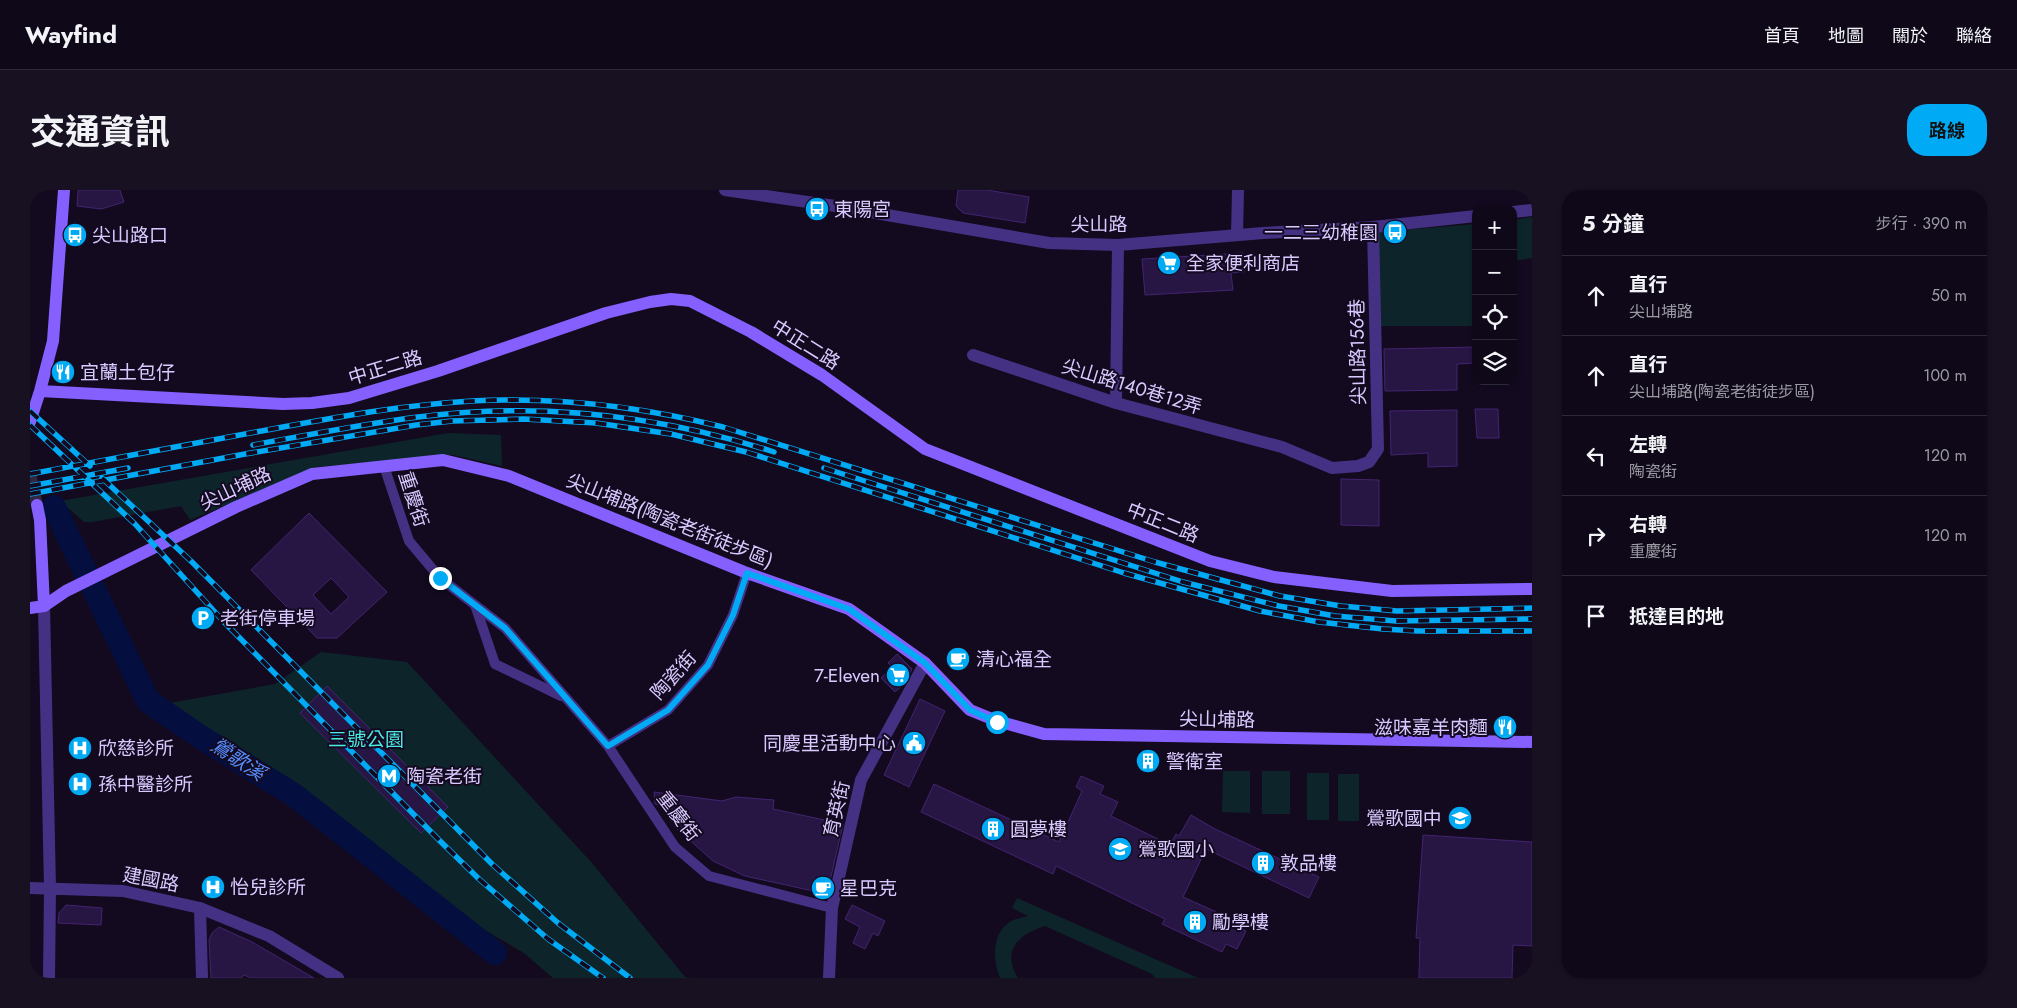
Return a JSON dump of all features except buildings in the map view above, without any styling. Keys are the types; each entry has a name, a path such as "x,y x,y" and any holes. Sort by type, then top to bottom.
{"main road":[{"path":"30,422 35,395 53,340 64,190"},
{"name":"中正二路","path":"35,395 283,404 312,403 349,398 438,371 606,313 671,299 690,301 751,332 822,375 925,449 1210,561 1274,577 1392,591 1532,589"},
{"name":"尖山埔路(陶瓷老街徒步區)","path":"384,466 443,460 498,472 747,573 849,609 925,663"},
{"name":"尖山埔路","path":"44,606 66,591 236,507 312,474 384,466"},
{"path":"30,608 44,606 40,520 36,505"},
{"name":"尖山埔路","path":"925,663 970,710 997,722 1044,734 1532,742"}],"street":[{"name":"尖山路","path":"725,190 835,206 1049,242 1118,244 1373,227 1472,216"},
{"path":"1237,235 1238,190"},
{"path":"1517,212 1532,210"},
{"name":"尖山路156巷","path":"1358,466 1369,462 1378,449 1373,227"},
{"path":"1116,403 1118,244"},
{"name":"尖山路140巷12弄","path":"973,354 1116,403 1282,448 1332,468 1358,466"},
{"name":"重慶街","path":"384,466 409,541 440,578 505,628 608,746 675,847 709,876 832,908"},
{"name":"陶瓷街","path":"608,746 668,710 708,665 733,615 747,573"},
{"name":"重慶街","path":"474,604 495,664 565,698"},
{"path":"44,606 50,888 49,978"},
{"name":"育英街","path":"829,978 832,908 861,780 925,663"},
{"name":"建國路","path":"30,888 123,891 200,908 269,936 338,978"},
{"path":"200,908 202,978"}],"green space":[{"path":"1532,217 1532,258 1517,260 1517,219"},
{"path":"1472,224 1472,326 1381,326 1377,232"},
{"path":"448,433 501,435 502,466 453,455 316,467 190,520 181,506 84,522 60,501"},
{"name":"三號公園","path":"321,652 407,662 592,863 685,977 690,978 553,978 524,953 462,917 277,775 164,704 275,684"},
{"path":"1223,771 1250,771 1250,813 1222,812"},
{"path":"1262,771 1290,771 1290,814 1262,814"},
{"path":"1307,773 1329,773 1329,820 1307,820"},
{"path":"1338,774 1359,774 1359,821 1338,821"},
{"path":"1017,898 1198,978 1155,978 1152,974 1045,926 1027,934 1015,944 1011,959 1018,978 1000,978 995,957 998,936 1008,923 1028,916 1012,908"}],"waterway":[{"name":"鶯歌溪","path":"54,507 148,701 199,736 294,795 495,953"}],"tunnel":[{"path":"30,474 37,505"}],"railway":[{"path":"30,474 317,421 441,403 503,400 586,403 641,410 723,427 1155,562 1280,596 1341,606 1397,611 1532,608"},
{"path":"30,411 90,466"},
{"path":"253,445 418,417 508,411 598,415 642,421 731,439 774,452"},
{"path":"30,494 245,454 416,425 452,421 524,419 596,423 671,434 746,452 1124,573 1260,611 1319,622 1383,629 1418,631 1532,631"},
{"path":"30,425 135,524 224,622 479,879 548,939 603,978"},
{"path":"30,486 128,468"},
{"path":"824,468 1183,582 1279,606 1335,616 1396,621 1532,619"},
{"path":"102,478 192,562 492,864 558,923 630,978"}],"place":[{"name":"東陽宮","path":"817,209"},
{"name":"一二三幼稚園","path":"1395,232"},
{"name":"尖山路口","path":"75,235"},
{"name":"全家便利商店","path":"1169,263"},
{"name":"宜蘭土包仔","path":"63,372"},
{"name":"老街停車場","path":"203,618"},
{"name":"清心福全","path":"958,659"},
{"name":"7-Eleven","path":"898,675"},
{"name":"滋味嘉羊肉麵","path":"1505,727"},
{"name":"同慶里活動中心","path":"914,743"},
{"name":"欣慈診所","path":"80,748"},
{"name":"警衛室","path":"1148,761"},
{"name":"陶瓷老街","path":"389,776"},
{"name":"孫中醫診所","path":"80,784"},
{"name":"鶯歌國中","path":"1460,818"},
{"name":"圓夢樓","path":"993,829"},
{"name":"鶯歌國小","path":"1120,849"},
{"name":"敦品樓","path":"1263,863"},
{"name":"怡兒診所","path":"213,887"},
{"name":"星巴克","path":"823,888"},
{"name":"勵學樓","path":"1195,922"}],"route":[{"path":"440,578 505,628 608,746 668,710 708,665 733,615 747,573 849,609 925,663 970,710 997,722"}]}
